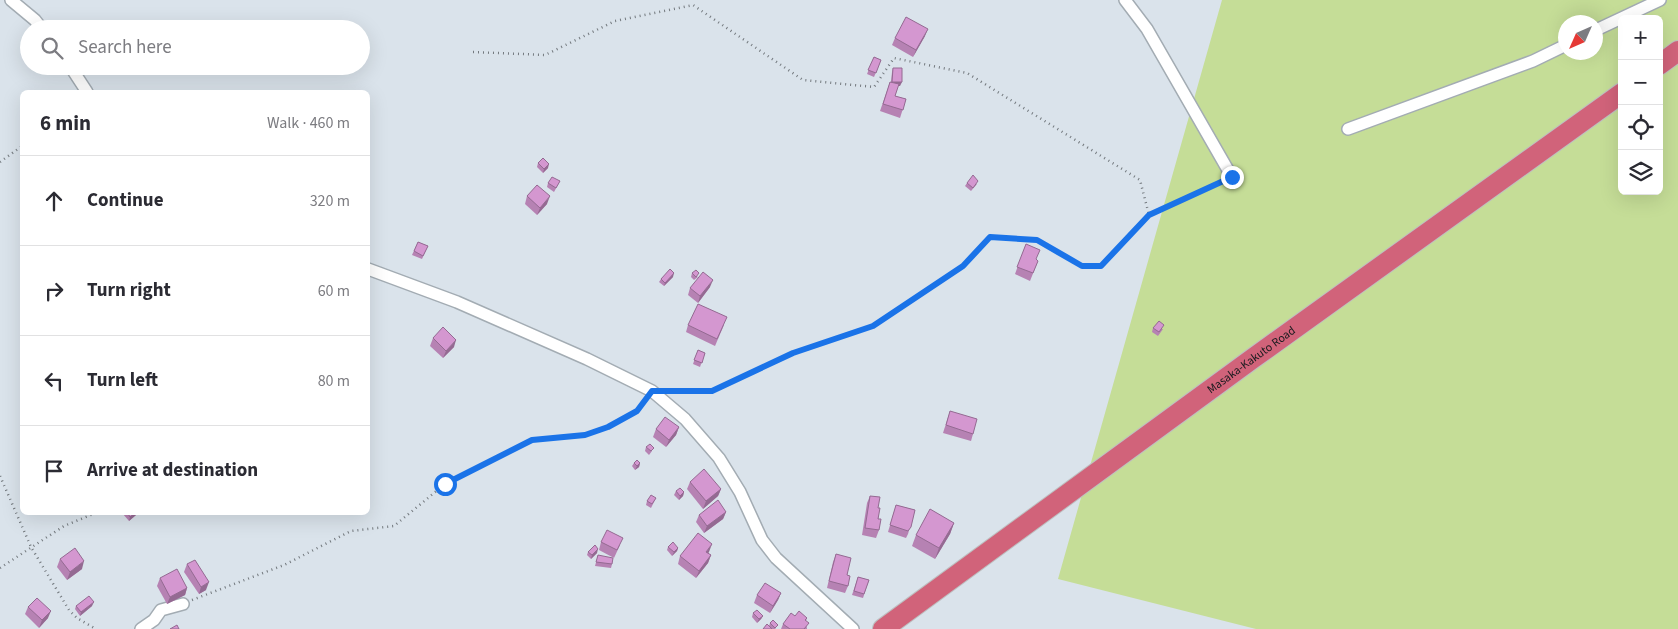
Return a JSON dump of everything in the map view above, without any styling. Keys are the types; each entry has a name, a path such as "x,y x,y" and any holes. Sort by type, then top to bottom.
{"highway":[{"path":"1663,62 1678,51"},
{"name":"Masaka-Kakuto Road","path":"883,629 1244,365 1618,96"}],"street":[{"path":"11,0 35,20"},
{"path":"1125,0 1147,29 1232,177"},
{"path":"1603,27 1660,0"},
{"path":"1348,129 1533,60 1558,49"},
{"path":"76,75 86,90"},
{"path":"370,270 466,305 587,359 652,391 685,419 719,458 748,507 762,540 776,558 853,629"},
{"path":"141,629 154,620 161,610 183,604"}],"path":[{"path":"473,52 546,55 615,21 693,5 803,80 874,87 894,58 967,73 1140,180 1149,215"},
{"path":"0,162 20,147"},
{"path":"183,604 284,565 351,532 394,526 445,484 532,440 585,435 608,427 637,411 652,391 712,391 793,353 873,326 963,266 990,237 1037,240 1082,266 1101,266 1149,215 1232,177"},
{"path":"0,476 32,547 69,610 96,629"},
{"path":"0,568 64,526 91,515"}],"green space":[{"path":"1222,0 1678,0 1678,629 1256,629 1058,579"}],"building":[{"path":"906,17 928,29 916,50 895,38"},
{"path":"874,57 881,60 876,73 868,70"},
{"path":"893,68 902,68 902,82 892,82"},
{"path":"890,82 899,84 895,96 906,99 903,110 883,104"},
{"path":"543,158 549,164 544,169 538,163"},
{"path":"973,175 978,181 973,188 967,183"},
{"path":"552,177 560,181 556,188 548,183"},
{"path":"537,185 550,196 540,208 527,196"},
{"path":"418,242 428,246 423,256 414,251"},
{"path":"1026,244 1040,250 1033,273 1017,267"},
{"path":"670,269 674,273 665,283 661,279"},
{"path":"696,270 699,273 696,277 692,273"},
{"path":"703,272 713,280 700,296 690,288"},
{"path":"698,304 727,317 717,339 688,325"},
{"path":"1159,321 1164,325 1159,332 1153,328"},
{"path":"443,327 456,340 446,351 433,338"},
{"path":"698,350 705,353 702,363 694,360"},
{"path":"950,411 977,419 973,434 946,425"},
{"path":"665,417 679,427 669,440 656,429"},
{"path":"650,444 654,448 651,451 646,447"},
{"path":"637,460 640,463 637,466 634,463"},
{"path":"704,469 721,489 706,501 690,482"},
{"path":"680,488 684,492 680,496 676,491"},
{"path":"651,495 656,498 652,504 647,501"},
{"path":"870,496 880,497 878,519 881,519 879,530 865,528"},
{"path":"718,500 726,512 707,526 699,515"},
{"path":"896,505 915,510 911,527 908,531 890,525"},
{"path":"930,509 954,523 939,548 916,535"},
{"path":"607,530 623,538 617,550 601,542"},
{"path":"698,533 712,544 706,552 711,555 699,571 680,556"},
{"path":"673,542 678,548 674,552 668,547"},
{"path":"595,545 598,549 592,555 588,552"},
{"path":"75,548 84,561 70,572 60,559"},
{"path":"836,554 851,558 847,575 850,576 848,586 829,581"},
{"path":"598,555 613,558 612,564 596,562"},
{"path":"195,560 209,582 201,587 187,564"},
{"path":"177,569 187,588 170,597 160,578"},
{"path":"858,577 869,580 864,594 854,591"},
{"path":"765,583 781,593 773,606 757,595"},
{"path":"89,596 94,602 81,612 76,606"},
{"path":"37,598 51,611 42,620 28,607"},
{"path":"757,610 763,616 759,619 753,613"},
{"path":"799,611 807,618 805,620 809,623 804,629 790,629 783,624 791,613 795,616"},
{"path":"773,620 778,625 775,628 770,623"},
{"path":"767,624 772,629 763,629"},
{"path":"177,625 179,629 170,629"}],"route":[{"path":"445,484 532,440 585,435 608,427 637,411 652,391 712,391 793,353 873,326 963,266 990,237 1037,240 1082,266 1101,266 1149,215 1232,177"}]}
